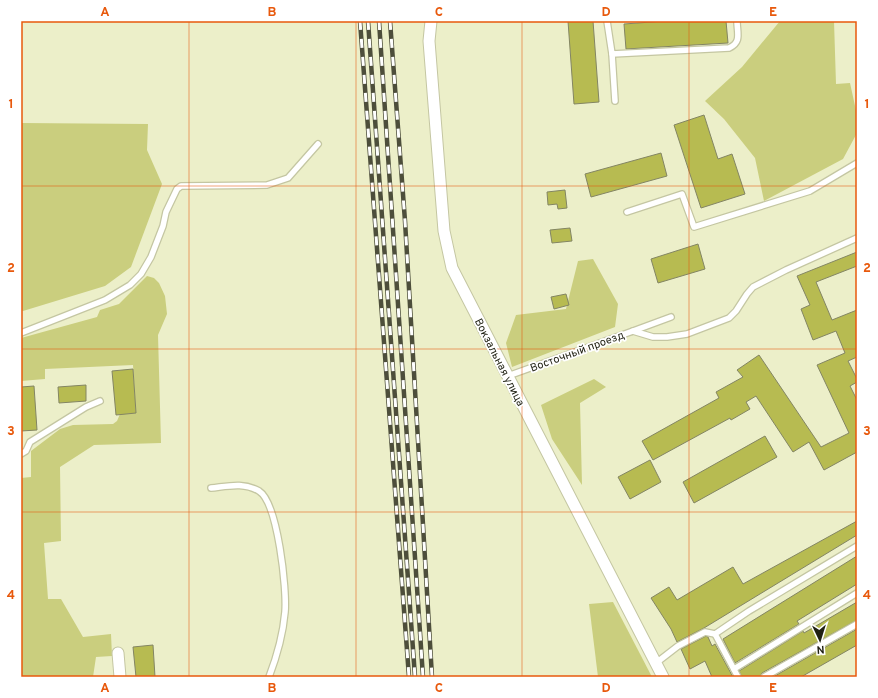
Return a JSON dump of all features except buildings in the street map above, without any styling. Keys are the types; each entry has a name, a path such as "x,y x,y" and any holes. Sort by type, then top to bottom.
{"street":[{"name":"Вокзальная улица","path":"431,21 429,41 444,231 452,268 663,677"},
{"path":"118,653 120,677"}],"lane":[{"path":"607,21 612,54 615,101"},
{"path":"612,54 729,48 735,45 738,40 737,21"},
{"path":"21,333 105,300 130,286 141,274 151,257 163,226 166,212 177,189 181,186 268,185 288,178 318,144"},
{"path":"627,212 682,194 694,227 810,191 857,163"},
{"name":"Восточный проезд","path":"508,376 633,331 653,337 687,334 729,318 736,312 753,287 786,270 857,238"},
{"path":"633,331 671,317"},
{"path":"21,454 26,451 30,442 86,407 100,401"},
{"path":"212,488 242,485 260,492 270,507 278,535 284,581 285,610 277,657 269,677"},
{"path":"656,663 678,646 705,632 715,634 749,611 857,546"},
{"path":"734,669 857,593"},
{"path":"764,677 857,624"},
{"path":"715,634 738,677"}],"green space":[{"path":"780,21 834,21 836,84 850,83 857,115 857,133 843,159 764,201 755,158 724,119 705,101 742,67"},
{"path":"21,123 148,124 147,150 162,184 131,267 105,286 23,311 21,310"},
{"path":"593,259 618,304 615,327 512,367 506,343 516,315 566,309 578,261"},
{"path":"147,276 154,278 159,283 165,296 167,314 158,335 161,443 94,445 60,467 61,541 44,543 48,599 61,599 83,637 111,634 112,656 96,657 93,677 21,677 21,478 31,477 31,451 60,429 73,425 113,424 117,421 120,414 136,413 133,365 45,369 45,379 21,381 21,338 97,317 100,310 119,304"},
{"path":"594,379 606,387 580,403 582,485 552,439 541,405"},
{"path":"613,602 652,677 598,677 589,604"}],"railway":[{"path":"360,21 409,677"},
{"path":"368,21 415,677"},
{"path":"379,21 423,677"},
{"path":"390,21 405,221 432,677"}]}
